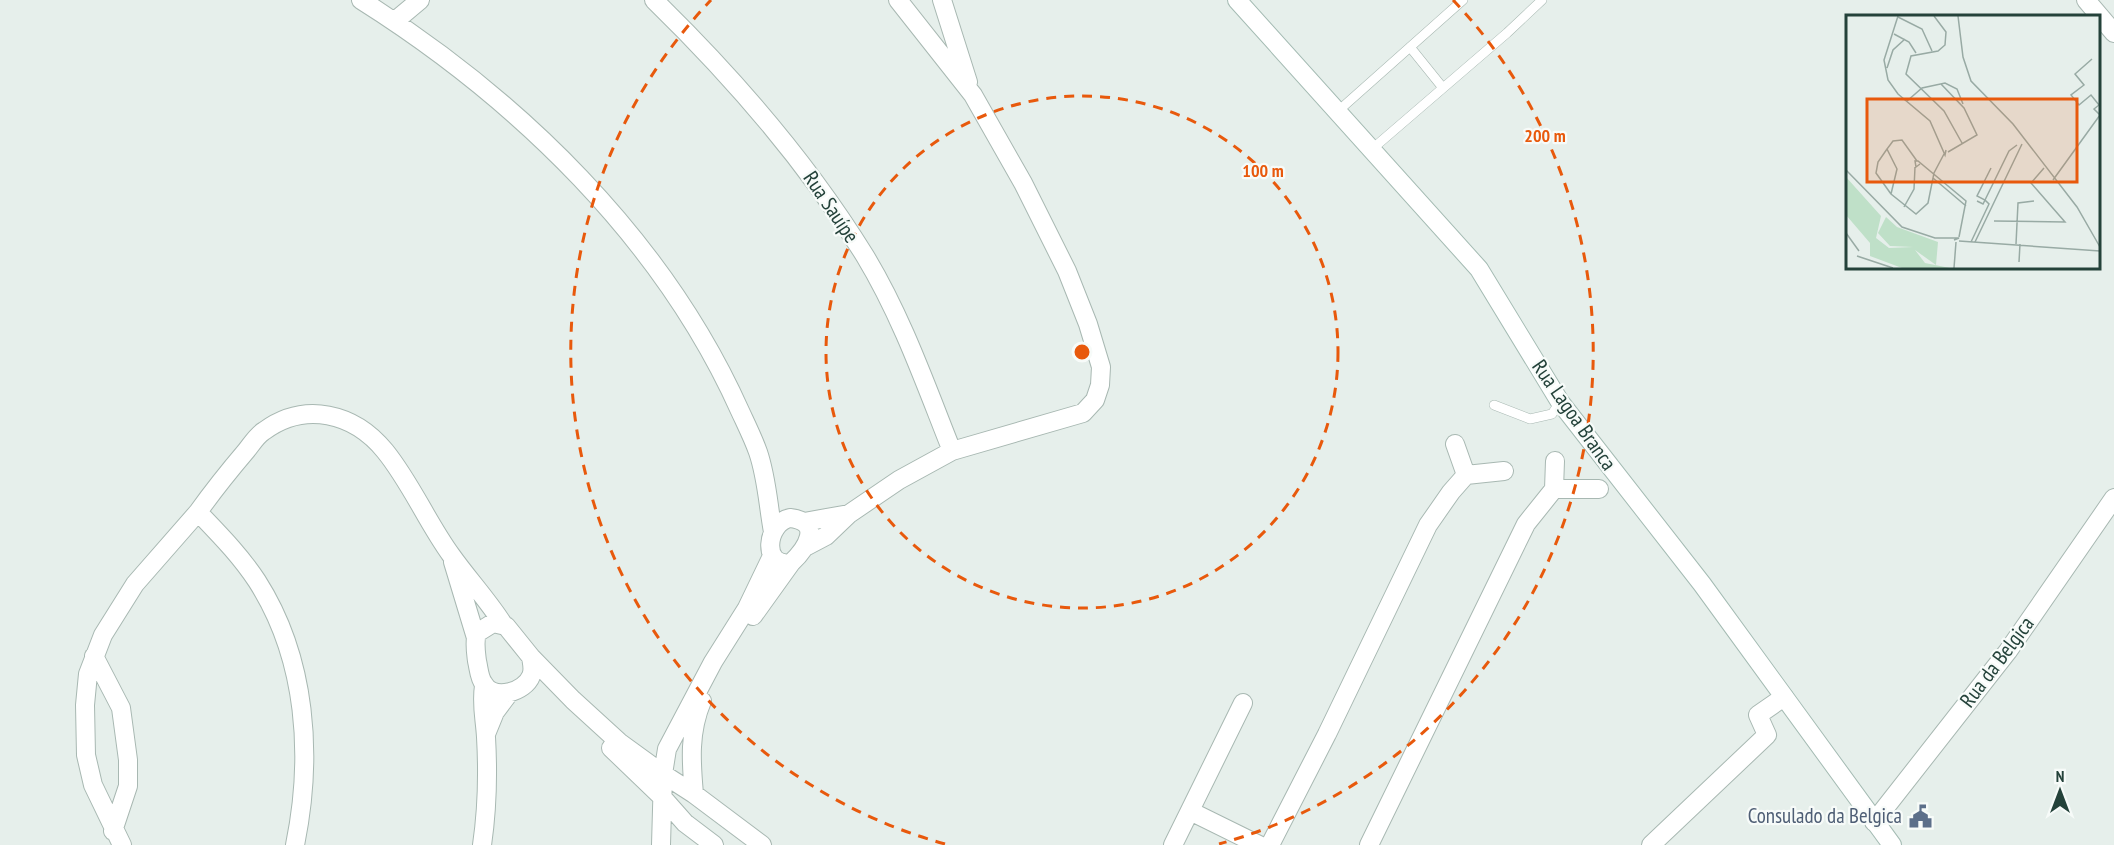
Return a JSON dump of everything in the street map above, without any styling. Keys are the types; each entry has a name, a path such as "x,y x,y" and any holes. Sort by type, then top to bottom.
{"street":[{"path":"361,0 395,21 479,84 537,135 574,172 625,230 676,295 724,375 758,452 766,481 773,532"},
{"path":"395,21 420,0"},
{"name":"Rua Sauípe","path":"654,0 692,36 768,123 807,171 865,257 903,331 952,452"},
{"path":"899,1 908,3 919,0"},
{"path":"942,0 973,95"},
{"name":"Rua Lagoa Branca","path":"1237,0 1479,269 1560,402 1702,584 1892,845"},
{"path":"2086,0 2099,15"},
{"path":"694,794 692,736 699,707 710,684 741,634 791,563 807,546 826,536 849,514 899,480 952,452 1083,413 1095,400 1100,385 1101,367 1088,324 1067,271 1023,183 973,95 899,1"},
{"path":"2099,15 2114,33"},
{"path":"117,838 93,785 86,755 85,705 88,674 103,635 135,584 198,512 224,475 262,431 305,413 324,414 345,420 368,432 411,488 451,555 485,597 503,624 684,823 714,845"},
{"path":"1455,444 1466,475"},
{"path":"1369,845 1526,524 1554,489 1555,460"},
{"path":"1270,845 1428,525 1466,475 1504,471"},
{"path":"766,481 810,533 807,546"},
{"path":"1554,489 1599,489"},
{"name":"Rua da Belgica","path":"1874,822 2008,651 2114,498"},
{"path":"198,512 231,547 257,582 277,620 294,665 303,713 304,774 302,807 295,845"},
{"path":"662,845 663,774 667,749 713,662 747,608 772,556 773,532 779,523 849,514"},
{"path":"451,555 476,638 479,673 484,686 482,707 486,735 482,845"},
{"path":"772,556 777,562 791,563"},
{"path":"476,638 477,633 487,626 493,623 503,624"},
{"path":"94,656 121,708 128,760 128,786 117,838"},
{"path":"486,735 495,712 516,689 531,679 531,657"},
{"path":"484,686 496,692 516,689 553,692 596,727 694,794 762,845"},
{"path":"1651,845 1767,735 1758,715 1784,698"},
{"path":"1173,845 1243,703"},
{"path":"1190,811 1259,845"},
{"path":"662,845 684,823"}],"lane":[{"path":"1337,112 1463,0"},
{"path":"1371,150 1542,0"},
{"path":"1410,47 1443,88"},
{"path":"1494,405 1530,419 1552,414 1560,402"}],"place":[{"name":"Consulado da Belgica","path":"1920,816"}]}
